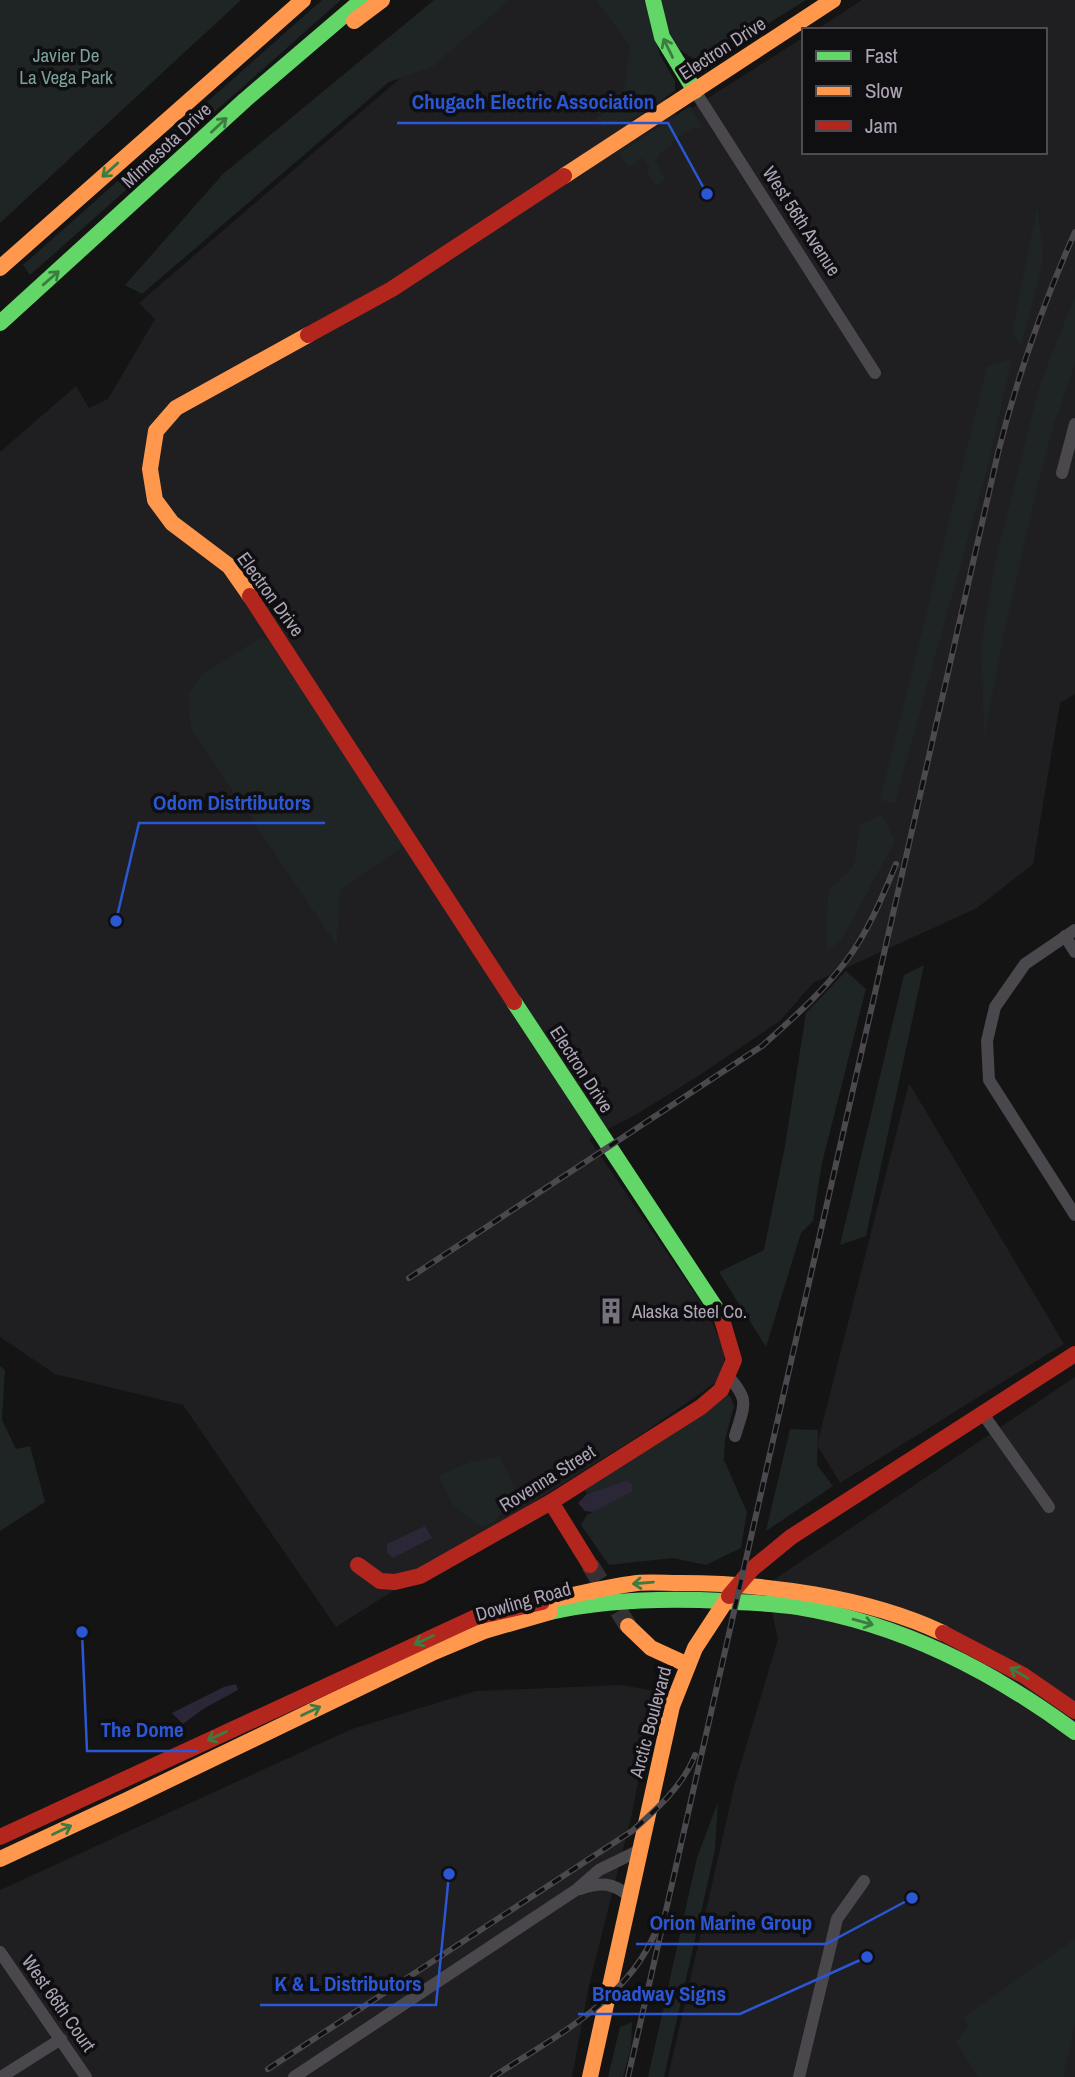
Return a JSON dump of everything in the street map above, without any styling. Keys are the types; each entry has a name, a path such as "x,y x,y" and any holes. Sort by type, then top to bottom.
{"main road":[{"path":"216,76 293,0"},
{"name":"Minnesota Drive","path":"0,268 303,0"},
{"name":"Minnesota Drive","path":"0,323 245,100 362,0"},
{"path":"245,100 304,60 382,0"},
{"path":"653,0 658,26 667,48 695,90"},
{"name":"Electron Drive","path":"731,1367 721,1316 603,1140 275,632 229,566 172,523 155,500 150,469 156,430 176,408 392,289 832,0"},
{"name":"Arctic Boulevard","path":"590,2077 672,1706 704,1632 752,1569 791,1538 1075,1354"},
{"name":"Rovenna Street","path":"358,1564 380,1581 395,1582 420,1576 551,1502 701,1407 721,1390 731,1367"},
{"path":"551,1502 590,1565"},
{"name":"Dowling Road","path":"0,1837 476,1617 610,1587 665,1582 711,1583 799,1599 871,1608 919,1622 1023,1675 1075,1711"},
{"name":"Dowling Road","path":"0,1859 405,1666 490,1630 533,1615 576,1606 651,1598 799,1599 935,1646 1011,1686 1075,1732"},
{"path":"628,1626 652,1648 688,1665"}],"street":[{"name":"West 56th Avenue","path":"695,90 875,373"},
{"path":"1062,473 1075,424"},
{"path":"1075,952 1070,933 1025,964 996,1007 987,1041 989,1080 1075,1216"},
{"path":"731,1367 745,1402 735,1436"},
{"path":"983,1414 1049,1507"},
{"path":"294,2077 576,1890 599,1870 640,1850"},
{"path":"799,2077 837,1919 864,1881"},
{"path":"576,1890 597,1883 609,1884 619,1887 630,1897"},
{"name":"West 66th Court","path":"0,1952 86,2077"},
{"path":"1,2077 61,2039"}],"shaded area":[{"path":"491,0 602,0 678,117 802,38 802,154 1047,154 1047,28 819,28 862,0 1075,0 1075,694 1060,703 1033,864 977,908 813,983 780,1021 637,1114 589,1139 707,1311 724,1350 724,1369 715,1383 645,1432 336,1627 183,1405 55,1374 0,1337 0,452 76,386 89,408 108,399 155,319 139,303"},
{"path":"909,1083 1064,1344 840,1483 817,1445"},
{"path":"1075,1377 1075,2077 668,2077 735,1783 778,1639 766,1585"},
{"path":"626,1480 632,1484 633,1491 593,1512 585,1511 578,1503 587,1494"},
{"path":"425,1526 432,1538 393,1558 387,1553 387,1544"},
{"path":"236,1684 238,1690 203,1709 183,1724 172,1713 224,1687"},
{"path":"621,1685 656,1691 631,1818 589,1985 572,2077 0,2077 0,1890 352,1729 476,1691"}],"green space":[{"name":"Javier De La Vega Park","path":"0,0 241,0 0,223"},
{"path":"322,0 341,0 30,275 23,265"},
{"path":"434,0 509,0 433,67 389,82 142,294 125,285 223,174"},
{"path":"596,0 644,0 660,55 675,81 675,91 629,121 603,127 596,118 622,101 630,46"},
{"path":"662,0 806,0 701,63 675,45 668,31"},
{"path":"690,106 702,126 698,130 695,127 671,142 672,145 654,160 666,180 656,186 646,171 649,168 643,158 628,167 619,154"},
{"path":"1037,207 1042,268 1021,346 1012,333"},
{"path":"1075,296 1075,364 1054,424 1037,488 984,737 981,644 997,552 1041,381"},
{"path":"1012,359 989,462 895,803 880,800 987,366"},
{"path":"261,637 278,645 406,845 340,890 337,946 191,729 188,695 201,675"},
{"path":"882,815 895,841 841,941 826,951 828,891 854,865 860,824"},
{"path":"924,965 866,1236 840,1245 904,975"},
{"path":"846,971 866,989 822,1163 813,1221 801,1233 766,1347 719,1272 764,1250 785,1146 806,1013"},
{"path":"0,1366 5,1370 2,1420 16,1449 30,1446 45,1502 0,1531"},
{"path":"725,1393 730,1396 734,1406 725,1440 724,1460 747,1512 741,1548 706,1565 673,1558 609,1565 581,1525 587,1515 633,1490 626,1480 587,1494 583,1487"},
{"path":"790,1429 818,1430 817,1465 833,1486 766,1531"},
{"path":"500,1456 516,1491 495,1521 481,1527 453,1505 438,1476 470,1462"},
{"path":"718,1802 715,1850 664,2077 648,2077 697,1858"},
{"path":"1075,1939 1075,2024 1064,2077 978,2077 956,2042 968,2027 963,2017"},
{"path":"632,2022 631,2047 623,2077 608,2077 620,2027"}],"tunnel":[{"path":"590,1565 628,1626"}],"railway":[{"path":"628,2077 998,453 1032,341 1075,232"},
{"path":"409,1278 762,1046 817,995 846,961 868,927 896,864"},
{"path":"268,2069 632,1831 676,1787 695,1755"},
{"path":"493,2077 563,2032 607,1999 626,1979 655,1933"}],"traffic: fast":[{"path":"0,323 245,100 362,0"},
{"path":"653,0 662,37 695,91"},
{"path":"514,1002 717,1310"},
{"path":"550,1612 636,1600 680,1600 779,1605 836,1615 873,1625 944,1653 1011,1689 1075,1732"}],"traffic: slow":[{"path":"0,268 303,0"},
{"path":"354,21 382,0"},
{"path":"564,176 833,0"},
{"path":"250,596 229,566 172,523 155,500 150,469 156,431 176,408 308,335"},
{"path":"542,1602 637,1583 746,1586 849,1601 882,1610 943,1633"},
{"path":"590,2077 672,1706 695,1648 729,1596"},
{"path":"0,1859 434,1652 484,1631 550,1612"},
{"path":"628,1626 651,1648 688,1665"}],"traffic: jam":[{"path":"308,335 392,289 564,176"},
{"path":"250,596 514,1002"},
{"path":"358,1565 380,1581 395,1582 420,1576 551,1502 701,1407 721,1390 734,1360 717,1310"},
{"path":"729,1596 752,1569 791,1537 1075,1354"},
{"path":"551,1502 590,1565"},
{"path":"0,1837 476,1617 542,1602"},
{"path":"943,1633 1023,1675 1075,1711"}],"place":[{"name":"Chugach Electric Association","path":"707,194"},
{"name":"Odom Distrtibutors","path":"116,921"},
{"name":"Alaska Steel Co.","path":"611,1311"},
{"name":"The Dome","path":"82,1632"},
{"name":"K & L Distributors","path":"449,1874"},
{"name":"Orion Marine Group","path":"912,1898"},
{"name":"Broadway Signs","path":"867,1957"}]}
